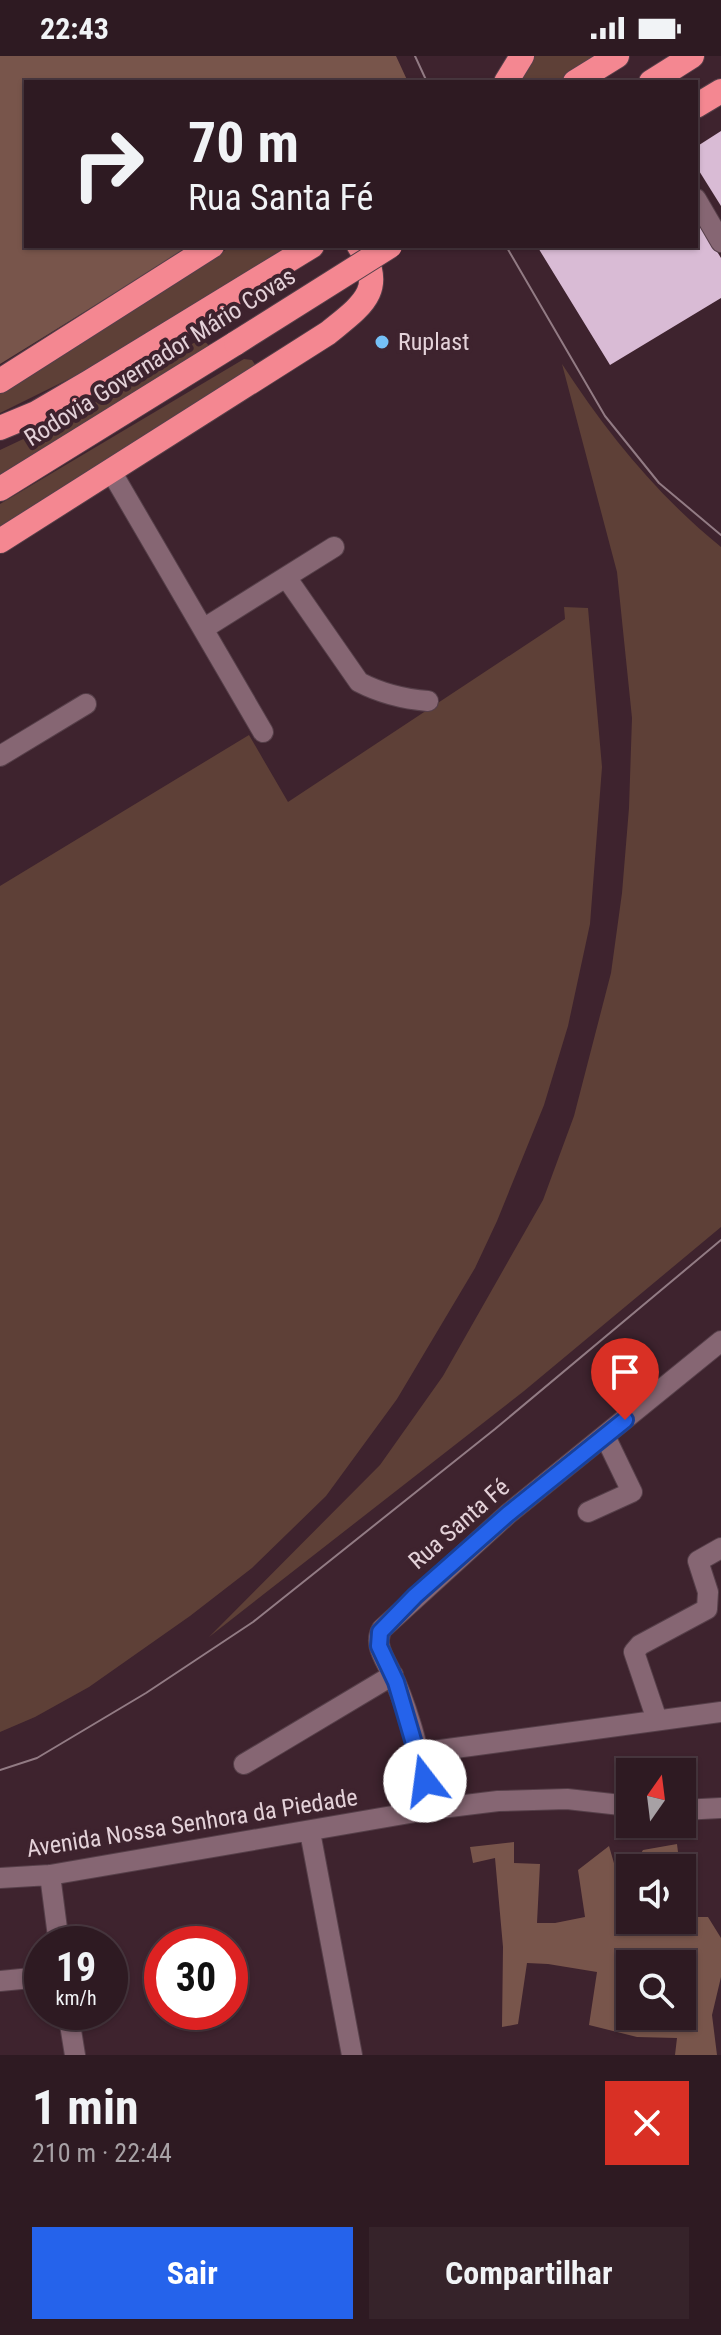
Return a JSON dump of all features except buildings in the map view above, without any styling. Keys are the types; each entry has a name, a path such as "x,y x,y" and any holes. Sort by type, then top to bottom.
{"highway":[{"path":"507,80 522,56"},
{"path":"578,80 617,56"},
{"path":"654,80 692,56"},
{"path":"698,105 721,91"},
{"path":"0,381 209,248"},
{"name":"Rodovia Governador Mário Covas","path":"0,428 36,413 309,248"},
{"path":"0,541 328,333 361,306 368,296 372,274 370,262 360,248"},
{"name":"Rodovia Governador Mário Covas","path":"0,489 387,248"}],"street":[{"path":"698,202 721,242"},
{"path":"111,471 263,732"},
{"path":"203,629 334,547"},
{"path":"286,577 359,682 402,699 428,701"},
{"path":"0,756 86,704"},
{"name":"Rua Santa Fé","path":"433,1809 393,1675 379,1646 378,1636 382,1629 508,1514 721,1341"},
{"path":"588,1512 632,1492 605,1436"},
{"path":"657,1720 634,1652 640,1645 707,1609 708,1592 697,1565 699,1558 712,1552"},
{"path":"244,1764 393,1675"},
{"path":"418,1753 721,1712"},
{"name":"Avenida Nossa Senhora da Piedade","path":"0,1878 50,1875 433,1809 530,1798 616,1804"},
{"path":"696,1809 721,1808"},
{"path":"310,1832 352,2055"},
{"path":"50,1875 57,1926"},
{"path":"0,1981 24,1979"},
{"path":"71,2030 75,2055"}],"shaded area":[{"path":"0,56 396,56 407,80 24,80 24,248 188,248 0,364"},
{"path":"530,56 601,56 562,80 513,80"},
{"path":"229,248 287,248 85,371 0,413 0,389"},
{"path":"202,338 210,347 0,478 0,450 72,416"},
{"path":"244,359 252,360 256,366 0,529 0,504"},
{"path":"562,364 634,462 675,506 721,547 721,1227 524,1391 209,1637 380,1465 443,1376 543,1200 574,1116 611,973 629,808 632,718 617,572"},
{"path":"564,607 588,608 602,767 590,924 568,1026 544,1105 475,1268 397,1399 326,1496 252,1568 190,1616 89,1687 35,1717 0,1732 0,886 249,735 288,802 565,619"},
{"path":"514,1842 514,1863 540,1864 537,1923 555,1923 585,1917 578,1870 609,1846 616,1870 616,1934 696,1934 696,1917 708,1917 721,1938 721,1977 712,2015 717,2055 675,2055 677,2038 637,2037 589,2025 597,1972 548,1964 527,1963 518,2024 502,2027 503,1947 495,1858 473,1863 470,1847"},
{"path":"677,1844 678,1854 641,1854 643,1850"}],"tram line":[{"path":"415,56 426,80"},
{"path":"507,248 605,416 659,483 721,535"},
{"path":"0,1770 37,1758 146,1693 253,1622 495,1429 721,1240"}],"place":[{"name":"Ruplast","path":"382,342"}],"route":[{"path":"425,1781 396,1682 379,1646 380,1632 415,1596 508,1514 625,1420"}]}
